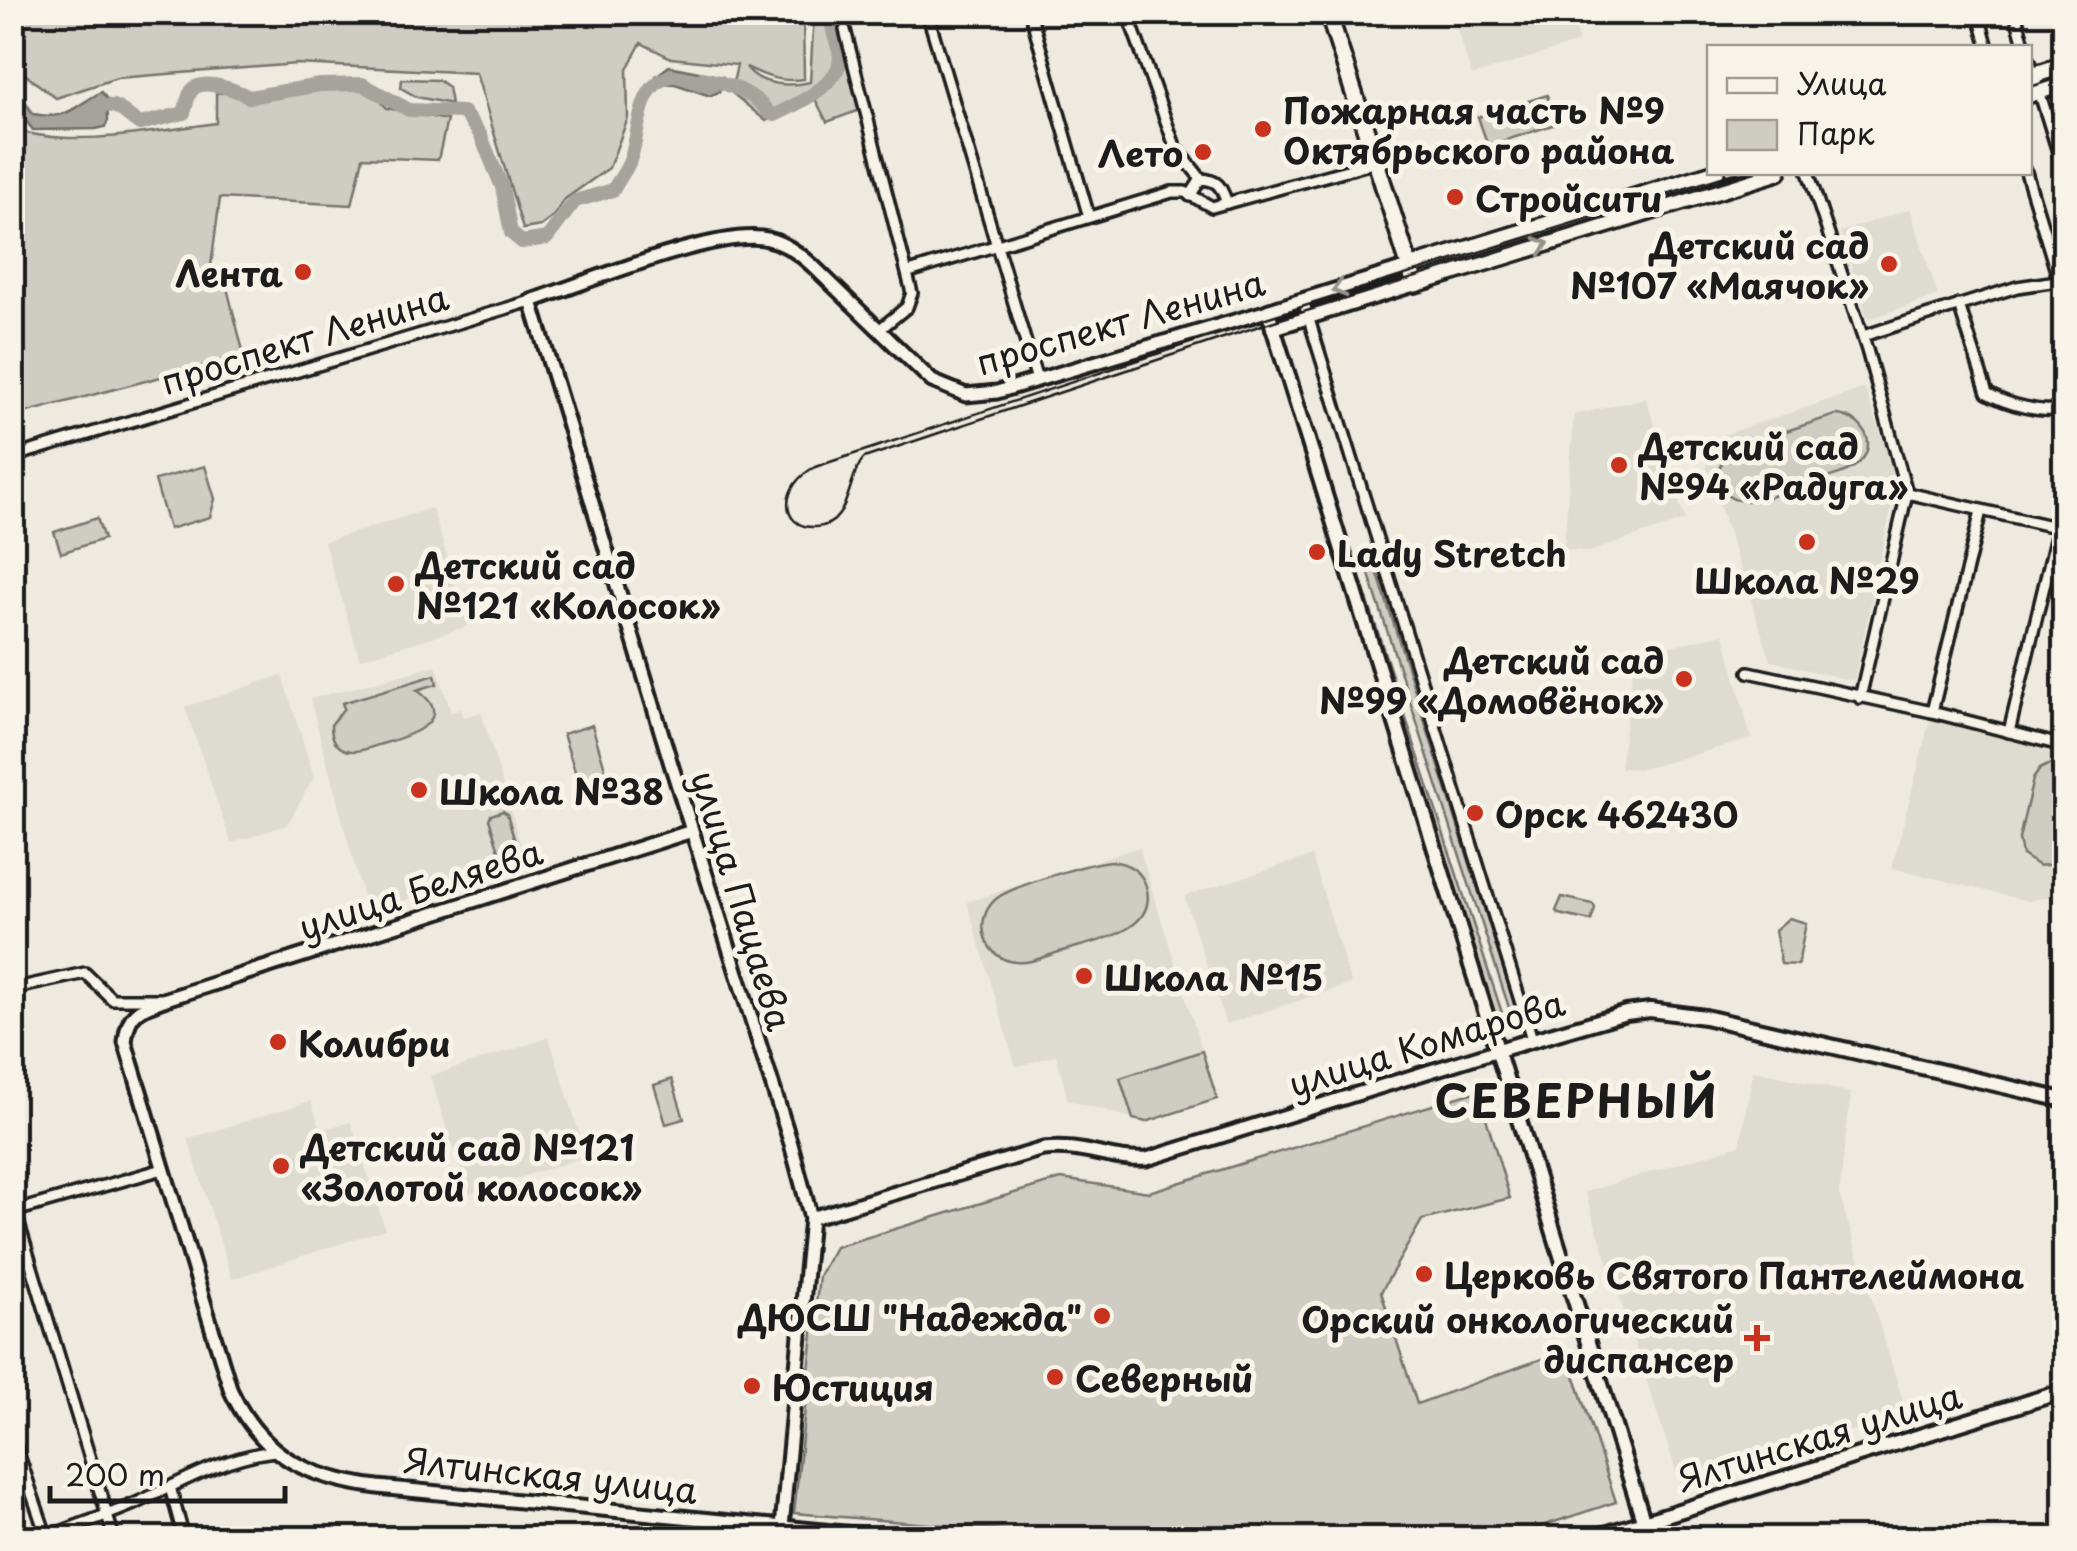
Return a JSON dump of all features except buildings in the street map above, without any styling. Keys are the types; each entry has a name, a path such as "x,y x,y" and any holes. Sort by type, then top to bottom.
{"main road":[{"path":"1328,12 1415,284"},
{"path":"2032,79 2064,65"},
{"path":"2032,79 2064,83"},
{"name":"проспект Ленина","path":"1268,311 1707,175"},
{"name":"проспект Ленина","path":"1273,328 1750,177"},
{"path":"1268,311 1644,1522"},
{"name":"улица Комарова","path":"1495,1051 1626,1013 1650,1010 1705,1017 2064,1100"},
{"name":"Ялтинская улица","path":"1592,1538 2064,1391"}],"street":[{"path":"927,12 1037,380"},
{"path":"1030,12 1089,217"},
{"path":"1127,12 1175,146 1201,179 1220,185 1227,203"},
{"path":"1978,12 1987,45"},
{"path":"2014,12 2024,45"},
{"path":"845,30 912,293 907,307 879,330"},
{"path":"2032,79 2064,171"},
{"path":"908,272 1172,192 1185,192 1212,208 1376,162"},
{"path":"1809,175 1862,336 1907,493 1860,698"},
{"path":"1862,336 2017,287 2062,280 2027,175"},
{"path":"1190,196 1201,179"},
{"path":"1592,210 1596,228"},
{"name":"проспект Ленина","path":"12,457 531,302 638,264 752,236 770,239 800,254 932,380 949,390 978,396 1268,311"},
{"path":"1503,238 1507,255"},
{"path":"1303,300 1532,1039"},
{"name":"улица Пацаева","path":"531,302 811,1218 782,1527"},
{"path":"1959,306 1988,394 2055,411 2064,408"},
{"path":"1907,493 2061,529"},
{"path":"2009,732 2061,529 2064,503"},
{"path":"1932,712 1982,511"},
{"path":"1749,672 2064,746"},
{"name":"улица Беляева","path":"274,1451 249,1425 231,1391 125,1042 127,1024 137,1010 166,999 692,831"},
{"path":"12,989 85,972 112,999 166,999"},
{"name":"улица Комарова","path":"811,1218 1043,1148 1066,1146 1128,1160 1147,1159 1495,1051"},
{"path":"114,1538 14,1212 163,1169"},
{"path":"12,1435 46,1538 209,1468 274,1451"},
{"name":"Ялтинская улица","path":"274,1451 318,1474 356,1484 894,1538"},
{"path":"170,1486 184,1538"}],"shaded area":[{"path":"1452,13 1570,13 1579,42 1472,76"},
{"path":"669,66 723,77 719,92 710,96 675,84 656,83 656,76"},
{"path":"12,80 33,114 45,116 70,111 101,92 107,99 108,121 105,127 96,129 33,130 13,104"},
{"name":"Детский сад №107 «Маячок»","path":"1910,209 1938,296 1868,319 1840,232"},
{"name":"Школа №29","path":"1865,388 1897,481 1854,681 1771,661 1699,443"},
{"name":"Детский сад №94 «Радуга»","path":"1646,398 1685,520 1589,552 1564,549 1574,415"},
{"name":"Детский сад №121 «Колосок»","path":"432,508 468,626 360,659 324,542"},
{"name":"Детский сад №99 «Домовёнок»","path":"1724,634 1751,739 1643,769 1620,768 1635,654"},
{"name":"Школа №38","path":"436,666 451,712 461,709 464,717 481,712 526,862 367,912 310,699"},
{"path":"282,675 314,777 287,825 231,843 185,707"},
{"path":"1931,716 2064,749 2064,884 2054,895 2028,901 1892,868"},
{"name":"Школа №15","path":"1139,847 1217,1099 1146,1122 1068,1100 1056,1055 1016,1067 967,902"},
{"path":"1312,856 1351,984 1226,1024 1184,896"},
{"path":"549,1038 587,1156 468,1194 430,1076"},
{"name":"Орский онкологический диспансер","path":"1753,1070 1851,1093 1839,1194 1907,1414 1680,1483 1585,1192 1740,1145"},
{"name":"Детский сад №121 «Золотой колосок»","path":"311,1101 321,1130 351,1122 385,1229 232,1279 188,1139"}],"green space":[{"path":"12,13 803,13 804,79 781,79 746,67 767,81 793,84 810,82 814,13 839,13 860,110 827,122 813,95 766,121 731,92 737,65 671,58 641,43 627,69 628,118 609,168 565,199 541,226 523,229 476,73 297,64 117,78 56,98 13,65"},
{"path":"402,79 438,80 448,87 451,104 417,97 401,88"},
{"path":"370,89 387,108 447,120 438,160 363,157 352,205 220,198 211,266 224,276 244,355 13,416 13,129 61,138 141,134 216,123 216,93"},
{"path":"1547,95 1556,124 1488,146 1478,117"},
{"path":"1835,415 1859,424 1867,438 1866,454 1855,466 1767,497 1738,500 1727,495 1721,484 1720,466 1735,448"},
{"path":"205,466 215,499 210,517 169,529 155,480"},
{"path":"97,518 104,539 61,553 54,532"},
{"path":"1371,554 1516,1009 1510,1011 1363,556"},
{"path":"1354,559 1502,1013 1495,1015 1347,561"},
{"path":"435,675 437,684 417,690 433,710 426,725 406,736 360,750 346,750 336,743 331,725 344,708 342,703"},
{"path":"592,725 607,775 579,784 563,734"},
{"path":"2050,764 2064,765 2064,851 2054,864 2039,866 2022,855 2019,839 2033,779"},
{"path":"503,811 518,852 505,860 489,819"},
{"path":"1111,861 1133,868 1146,886 1148,902 1133,925 1104,939 1026,962 1004,959 989,946 984,917 996,899 1051,876"},
{"path":"1562,897 1593,904 1591,921 1559,914 1556,911"},
{"path":"1789,918 1806,923 1798,965 1781,964 1775,930"},
{"path":"1202,1051 1217,1099 1146,1122 1133,1119 1120,1078"},
{"path":"672,1079 684,1119 666,1124 654,1085"},
{"path":"1478,1091 1510,1198 1422,1220 1381,1292 1417,1404 1566,1350 1616,1502 1505,1538 1098,1538 794,1513 819,1276 835,1247 1061,1179 1149,1192"}],"waterway":[{"path":"703,78 740,90 775,115 807,98 835,73 839,51 832,28 834,12"},
{"path":"90,109 113,106 140,124 184,113 191,91 198,86 229,88 249,97 320,85 362,84 409,110 463,112 480,134 502,187 511,233 522,242 547,238 575,201 613,190 633,152 645,100 651,89 672,76"}],"tram line":[{"path":"2032,86 2064,76"},
{"path":"1728,175 1269,317 815,467 795,484 788,504 790,513 804,526 827,525 836,519 864,458 1271,322 1745,175"}],"place":[{"name":"Пожарная часть №9 Октябрьского района","path":"1263,129"},
{"name":"Лето","path":"1203,152"},
{"name":"Стройсити","path":"1455,197"},
{"name":"Детский сад №107 «Маячок»","path":"1889,264"},
{"name":"Лента","path":"303,272"},
{"name":"Детский сад №94 «Радуга»","path":"1619,465"},
{"name":"Школа №29","path":"1807,542"},
{"name":"Lady Stretch","path":"1317,552"},
{"name":"Детский сад №121 «Колосок»","path":"396,584"},
{"name":"Детский сад №99 «Домовёнок»","path":"1684,679"},
{"name":"Школа №38","path":"419,790"},
{"name":"Орск 462430","path":"1475,813"},
{"name":"Школа №15","path":"1084,976"},
{"name":"Колибри","path":"278,1042"},
{"name":"Детский сад №121 «Золотой колосок»","path":"281,1166"},
{"name":"Церковь Святого Пантелеймона","path":"1424,1274"},
{"name":"ДЮСШ \"Надежда\"","path":"1102,1316"},
{"name":"Орский онкологический диспансер","path":"1757,1338"},
{"name":"Северный","path":"1055,1377"},
{"name":"Юстиция","path":"752,1386"}],"district":[{"name":"СЕВЕРНЫЙ","path":"1577,1099"}]}
